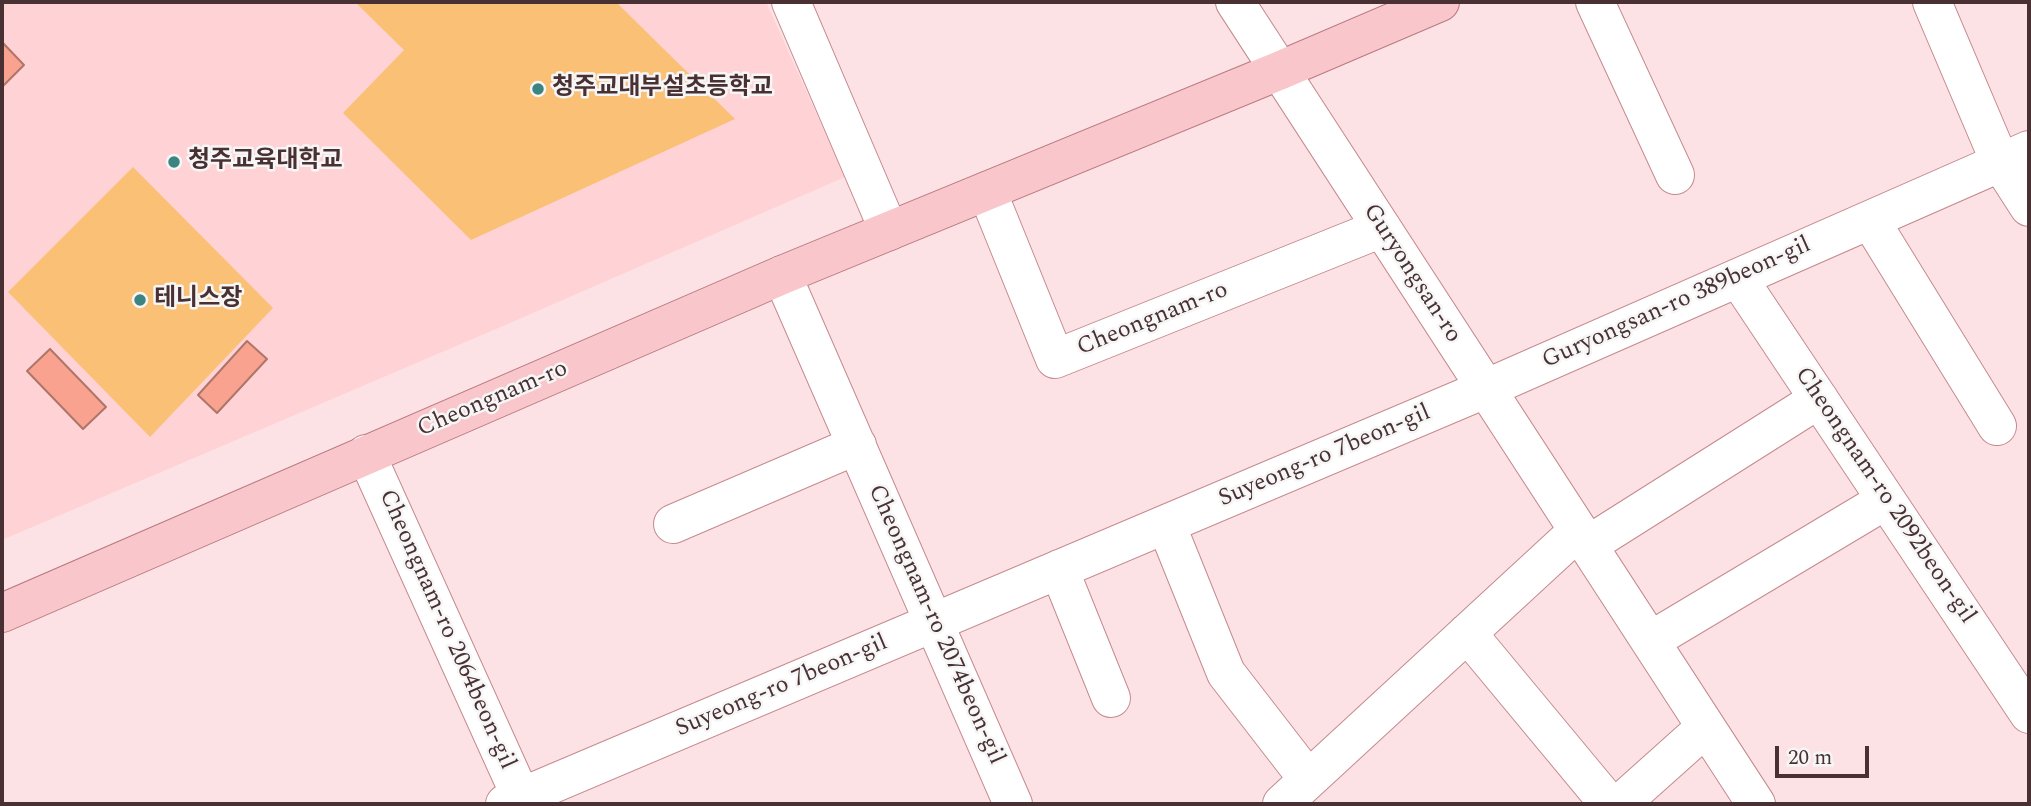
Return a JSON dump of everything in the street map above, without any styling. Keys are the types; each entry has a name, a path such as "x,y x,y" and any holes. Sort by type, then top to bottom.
{"main road":[{"name":"Cheongnam-ro","path":"2,613 782,275 1440,2"}],"street":[{"path":"792,2 889,231"},
{"name":"Guryongsan-ro","path":"1235,2 1756,804"},
{"path":"1595,2 1675,175"},
{"path":"1932,2 2015,156 2029,207"},
{"name":"Guryongsan-ro 389beon-gil","path":"1485,389 2015,156"},
{"name":"Cheongnam-ro","path":"987,191 1055,359 1382,229"},
{"path":"1870,220 1997,426"},
{"name":"Cheongnam-ro 2074beon-gil","path":"782,275 1013,804"},
{"name":"Cheongnam-ro 2092beon-gil","path":"1738,278 2029,715"},
{"name":"Suyeong-ro 7beon-gil","path":"517,803 934,622 1485,389"},
{"path":"1166,524 1226,673 1294,796 1467,633 1583,538 1819,399"},
{"path":"673,524 857,446"},
{"name":"Cheongnam-ro 2064beon-gil","path":"366,454 517,803"},
{"path":"1650,641 1886,500"},
{"path":"1059,569 1111,698"},
{"path":"1467,633 1609,804"},
{"path":"1620,804 1706,727"}],"shaded area":[{"path":"2,2 766,2 845,177 2,540"},
{"path":"355,2 616,2 735,119 471,240 343,113 404,50"},
{"name":"테니스장","path":"133,167 273,308 150,437 8,292"}],"building":[{"path":"2,42 24,65 2,87"},
{"path":"247,341 267,359 217,413 198,395"},
{"path":"50,349 106,407 83,429 27,371"}],"place":[{"name":"청주교대부설초등학교","path":"538,89"},
{"name":"청주교육대학교","path":"174,162"},
{"name":"테니스장","path":"140,300"}]}
